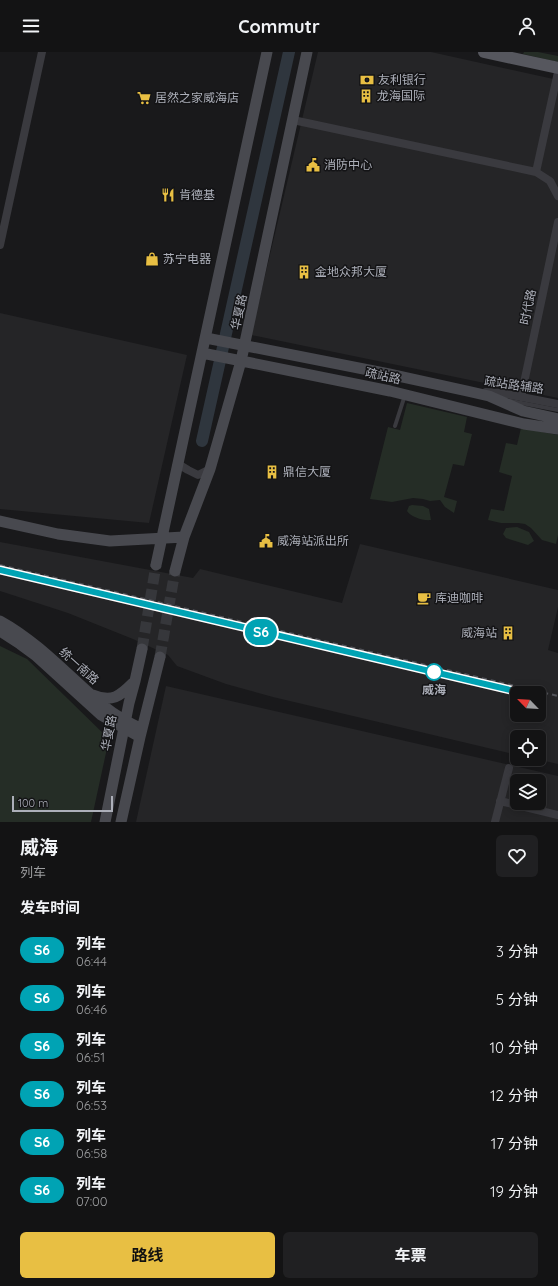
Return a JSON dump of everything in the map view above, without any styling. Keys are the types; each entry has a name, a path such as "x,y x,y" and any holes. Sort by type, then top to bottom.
{"main road":[{"path":"156,565 163,539 178,464 205,354 267,52"},
{"name":"华夏路","path":"175,571 184,537 210,469 238,360 307,52"},
{"path":"484,52 558,68"},
{"name":"疏站路","path":"208,338 489,396 523,411 558,419"},
{"name":"疏站路","path":"205,354 405,394 524,424 558,429"},
{"path":"0,521 58,534 110,541 184,537"},
{"name":"统一南路","path":"0,621 24,636 42,650 124,725"},
{"name":"统一南路","path":"0,631 35,655 101,715 141,733"},
{"name":"华夏路","path":"105,822 128,703 135,681 142,649"},
{"path":"120,822 160,657"},
{"path":"89,693 101,698 111,699 125,691 135,681"},
{"path":"101,715 115,736 120,748"}],"street":[{"path":"0,245 42,52"},
{"path":"536,172 558,72"},
{"path":"292,120 536,172 550,180 558,196"},
{"name":"时代路","path":"521,397 558,222"},
{"name":"疏站路辅路","path":"467,391 501,393 558,404"},
{"path":"178,464 198,475 210,469"},
{"path":"495,822 509,768"},
{"path":"500,801 558,815"}],"lane":[{"path":"395,426 405,394"},
{"path":"489,396 558,410"}],"shaded area":[{"path":"318,52 431,52 558,80 558,398 251,335"},
{"path":"524,52 538,52 558,56 558,62 523,54"},
{"path":"0,313 187,355 149,523 0,509"},
{"path":"407,403 467,417 464,432 472,434 464,466 453,464 444,497 457,501 454,513 445,507 440,500 430,501 413,498 392,502 370,499 388,427 400,430"},
{"path":"521,428 558,435 558,535 556,544 542,540 525,524 501,523 488,520 491,509 504,511 512,476 499,472 506,443 517,445"},
{"path":"409,506 423,506 429,509 431,520 424,520 411,515 407,511"},
{"path":"517,527 529,532 534,541 528,545 506,538 503,534 506,528"},
{"name":"威海站","path":"0,542 193,578 200,569 342,603 360,544 558,590 558,607 548,650 558,653 558,764 546,761 546,730 510,730 510,753 273,697 226,684 177,666 168,655 68,613 0,591"},
{"path":"0,646 27,659 109,739 91,822 0,822"},
{"path":"166,686 558,776 558,822 136,822"}],"waterway":[{"path":"202,441 289,52"}],"tunnel":[{"path":"142,649 156,565"},
{"path":"160,657 175,571"}],"railway":[{"path":"0,565 558,696"}],"train":[{"name":"S6","path":"0,570 510,690"}],"place":[{"name":"友利银行","path":"367,80"},
{"name":"龙海国际","path":"366,96"},
{"name":"居然之家威海店","path":"144,98"},
{"name":"消防中心","path":"313,165"},
{"name":"肯德基","path":"168,195"},
{"name":"苏宁电器","path":"152,259"},
{"name":"金地众邦大厦","path":"304,272"},
{"name":"鼎信大厦","path":"272,472"},
{"name":"威海站派出所","path":"266,541"},
{"name":"库迪咖啡","path":"424,598"},
{"name":"威海站","path":"508,633"},
{"name":"威海","path":"434,672"}]}
